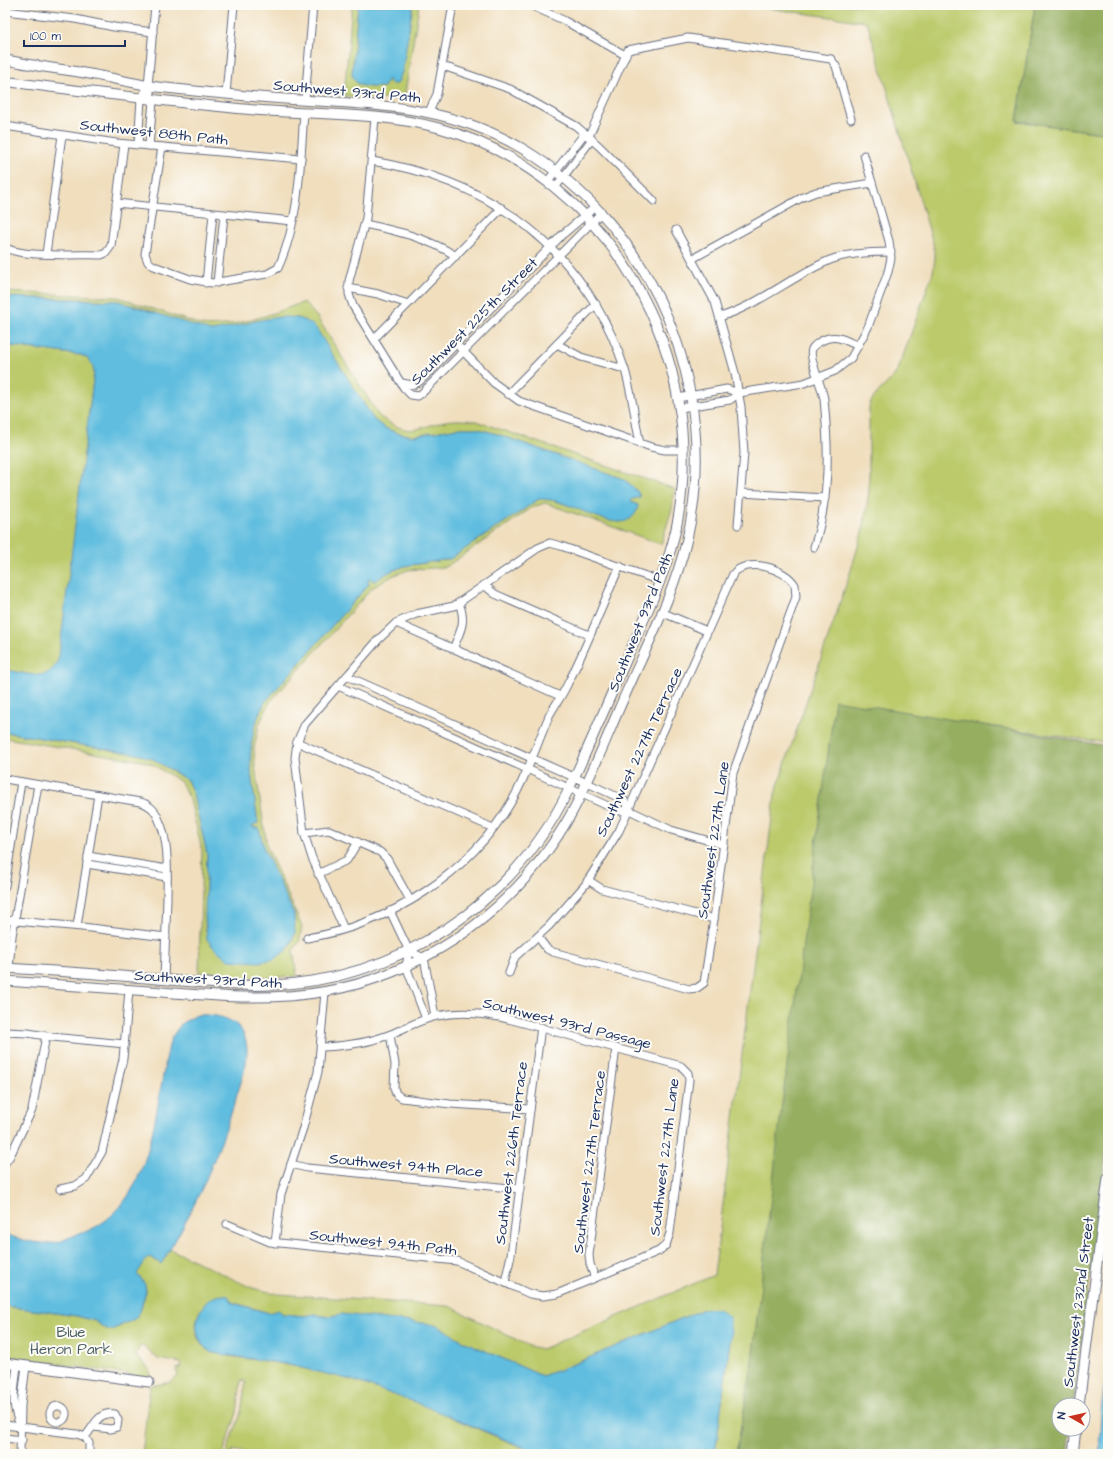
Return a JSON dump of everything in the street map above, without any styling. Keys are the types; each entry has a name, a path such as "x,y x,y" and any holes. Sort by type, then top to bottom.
{"street":[{"path":"138,145 141,99 148,86 155,5"},
{"path":"226,94 234,5"},
{"path":"305,100 313,5"},
{"path":"429,112 436,98 453,5"},
{"path":"530,5 564,20 625,55"},
{"path":"8,9 153,32"},
{"path":"555,188 589,136 625,55 632,48 688,38 830,58 836,66 851,119"},
{"name":"Southwest 93rd Path","path":"5,60 26,65 88,73 148,86 226,94 382,105 429,112 466,123 500,137 522,149 563,177 598,210 636,258 661,300 679,346 691,395 696,461 692,516 680,564 662,612 582,793 550,848 514,890 468,930 424,958 364,982 325,992 285,997 254,998 5,981"},
{"name":"Southwest 93rd Path","path":"5,65 26,65"},
{"path":"443,66 510,89 589,136 654,201"},
{"name":"Southwest 93rd Path","path":"6,970 251,985 301,983 354,972 409,950 459,921 501,885 522,863 544,833 570,788 660,581 671,549 678,520 684,450 680,408 667,350 648,304 623,262 585,215 555,188 507,156 463,135 428,125 375,118 153,101 7,81"},
{"path":"148,86 153,101 149,146"},
{"path":"162,147 145,254 147,261 154,266 206,282 217,283 263,275 275,271 285,249 298,190 304,113"},
{"path":"375,118 365,224 348,288 353,306 402,383"},
{"name":"Southwest 88th Path","path":"5,126 62,136 124,144 301,159"},
{"path":"46,254 62,136"},
{"path":"547,182 555,171 589,136"},
{"path":"5,247 15,252 46,254 100,255 108,252 111,246 124,144"},
{"path":"678,398 727,389 739,393 804,383 820,379 836,371 851,358 868,327 887,277 891,252 864,155"},
{"path":"372,161 408,168 436,176 467,189 502,208 559,255 596,304 612,335 624,369 640,444"},
{"path":"692,259 803,197 816,192 872,183"},
{"path":"116,203 152,208 292,221"},
{"path":"374,339 502,208"},
{"name":"Southwest 225th Street","path":"402,383 411,385 418,383 550,247 585,215 598,210"},
{"name":"Southwest 225th Street","path":"402,383 408,394 413,396 420,395 592,223 598,210"},
{"path":"206,282 214,214"},
{"path":"217,283 224,215"},
{"path":"365,224 412,235 443,248 456,256"},
{"path":"676,230 713,298 720,317 739,393 744,453 742,493 738,525"},
{"path":"720,317 739,310 830,260 866,253 891,252"},
{"path":"348,288 378,294 408,304"},
{"path":"508,394 596,304"},
{"path":"814,547 823,515 828,444 823,396 820,379 811,356 812,348 834,336 858,346"},
{"path":"456,344 508,394 527,405 640,444 665,450 684,450"},
{"path":"557,344 581,356 624,369"},
{"path":"680,408 730,400 739,393"},
{"path":"742,493 825,498"},
{"path":"344,929 318,874 304,834 295,761 297,742 305,724 347,676 396,623 416,614 447,609 459,603 547,543 620,566 660,581"},
{"name":"Southwest 227th Terrace","path":"509,973 515,957 538,937 568,905 588,880 614,839 629,810 731,577 743,566 758,565 772,569 789,578 795,585"},
{"path":"307,938 344,929 390,911 410,900 453,871 480,845 494,828 514,798 560,696 568,684 620,566"},
{"path":"484,585 495,594 589,635"},
{"name":"Southwest 227th Lane","path":"538,937 546,949 553,952 688,989 694,989 701,986 706,975 734,768 796,597 795,585"},
{"path":"453,649 463,622 463,615 459,603"},
{"path":"662,612 707,631"},
{"path":"396,623 560,696"},
{"path":"347,676 624,800 629,810"},
{"path":"338,686 582,793 619,811 629,810 671,830 724,845"},
{"path":"297,742 494,828"},
{"path":"5,779 142,802 150,806 161,824 166,847 167,877 164,980"},
{"path":"5,886 22,782"},
{"path":"6,970 38,785"},
{"path":"78,926 98,795"},
{"path":"304,834 327,830 376,850 384,856 410,900"},
{"path":"318,874 347,860 358,842"},
{"path":"88,856 167,869"},
{"path":"87,864 167,877"},
{"path":"588,880 602,889 714,919"},
{"path":"390,911 409,950 424,958 435,1016"},
{"path":"5,920 78,926 166,937"},
{"path":"409,950 406,966 426,1019"},
{"path":"60,1189 75,1186 80,1183 90,1173 100,1156 108,1131 125,1044 129,990"},
{"path":"275,1243 280,1198 308,1114 318,1072 322,1047 325,992"},
{"name":"Southwest 93rd Passage","path":"322,1047 356,1044 390,1035 435,1016 461,1013 483,1014 541,1027 679,1066 688,1073"},
{"name":"Southwest 226th Terrace","path":"505,1282 510,1263 541,1027"},
{"path":"5,1032 28,1032 46,1036 125,1044"},
{"path":"390,1035 395,1064 394,1085 396,1094 404,1099 414,1101 530,1109"},
{"path":"5,1163 10,1156 32,1110 46,1036"},
{"name":"Southwest 227th Terrace","path":"595,1278 590,1264 589,1255 616,1048"},
{"name":"Southwest 227th Lane","path":"666,1245 670,1233 689,1082 688,1073"},
{"name":"Southwest 94th Place","path":"291,1164 307,1168 520,1189"},
{"name":"Southwest 232nd Street","path":"1080,1397 1108,1178"},
{"name":"Southwest 94th Path","path":"227,1224 257,1238 275,1243 457,1261 532,1294 547,1296 557,1294 659,1251 666,1245"},
{"path":"5,1363 149,1382"},
{"path":"20,1454 22,1440 13,1403 22,1366"},
{"path":"55,1431 56,1422"},
{"path":"5,1425 55,1431 85,1437 89,1443 89,1454"},
{"path":"85,1437 94,1426"},
{"path":"1073,1454 1075,1437"},
{"path":"5,1438 22,1440"}],"green space":[{"path":"352,5 358,5 352,76 359,85 384,87 388,79 398,81 402,72 413,5 419,5 404,100 344,96"},
{"name":"Blue Heron Park","path":"744,5 1035,5 1017,121 1108,134 1108,743 982,725 835,701 751,1371 736,1454 715,1454 731,1333 704,1309 542,1376 465,1342 438,1326 422,1323 335,1315 327,1317 314,1314 304,1316 283,1314 276,1311 269,1313 231,1302 228,1296 218,1296 203,1306 196,1323 196,1332 200,1341 206,1348 212,1351 227,1356 273,1362 356,1380 383,1389 540,1454 253,1454 233,1450 232,1454 227,1454 241,1410 246,1382 241,1380 237,1413 223,1454 142,1454 150,1386 171,1382 178,1376 176,1369 182,1367 181,1363 158,1359 141,1345 136,1354 139,1360 147,1367 152,1378 5,1356 5,1306 77,1316 95,1321 106,1329 112,1330 134,1319 140,1312 146,1291 145,1284 137,1274 142,1264 151,1257 161,1264 170,1249 252,1288 278,1294 449,1306 529,1346 542,1349 714,1275 775,794 851,570 864,526 869,490 869,406 875,396 891,380 898,370 933,272 935,258 933,243 867,22"},
{"path":"1035,5 1108,5 1108,134 1017,121"},
{"path":"5,292 118,297 201,325 214,326 227,325 254,319 304,302 317,317 379,416 388,422 403,429 409,430 423,428 449,420 476,421 675,489 672,509 661,544 545,503 533,507 445,567 408,570 392,576 372,588 270,702 259,725 254,748 255,766 267,847 302,927 299,942 293,950 297,976 257,978 199,972 202,851 190,800 181,782 152,764 142,761 5,738 5,732 137,754 153,759 187,780 193,793 207,854 205,930 288,949 294,937 294,914 264,849 259,828 253,828 253,825 258,823 252,776 251,747 253,733 265,702 369,584 368,579 370,578 375,581 389,572 405,566 450,559 539,499 552,500 620,522 636,512 638,505 631,502 632,499 640,497 637,491 624,479 497,434 474,428 458,428 413,436 397,433 385,428 374,420 299,318 276,319 222,331 211,331 193,328 136,306 87,299 5,297"},
{"path":"5,345 81,355 90,361 94,372 60,656 56,665 51,671 38,675 5,670"},
{"path":"835,700 1108,746 1108,1138 1074,1397 1051,1397 1051,1437 1069,1437 1067,1454 736,1454 751,1371 781,1111"}],"water":[{"path":"358,5 413,5 402,72 397,84 392,84 388,79 384,87 369,87 356,82 353,78 352,73"},
{"path":"5,297 118,301 211,331 280,317 306,321 316,328 374,420 385,428 397,433 413,436 458,428 474,428 497,434 624,479 637,491 640,497 632,499 631,502 638,505 638,508 630,519 623,522 610,521 559,502 539,499 450,559 405,566 389,572 374,581 369,578 369,584 265,702 253,733 251,747 252,776 258,823 253,825 253,828 259,828 264,849 294,914 295,932 288,949 275,959 259,962 229,960 213,947 207,939 205,916 207,854 193,793 187,780 153,759 137,754 5,732 5,670 30,675 45,674 51,671 56,665 59,656 94,372 90,361 81,355 5,345"},
{"path":"197,1015 211,1015 219,1017 238,1026 242,1031 247,1045 245,1067 230,1118 214,1161 185,1223 161,1264 151,1257 147,1258 137,1274 145,1284 146,1291 140,1312 134,1319 112,1330 106,1329 95,1321 77,1316 5,1306 5,1234 38,1243 59,1242 103,1223 122,1204 137,1180 147,1153 171,1038 182,1023"},
{"path":"224,1295 228,1296 233,1303 269,1313 278,1310 283,1314 304,1316 314,1314 327,1317 342,1314 438,1326 465,1342 542,1376 704,1309 719,1309 729,1317 731,1334 715,1454 540,1454 417,1403 352,1380 285,1364 214,1353 205,1348 200,1340 197,1330 197,1320 200,1311 206,1303 214,1297"},
{"path":"1108,1356 1108,1454 1099,1454 1101,1411"}]}
